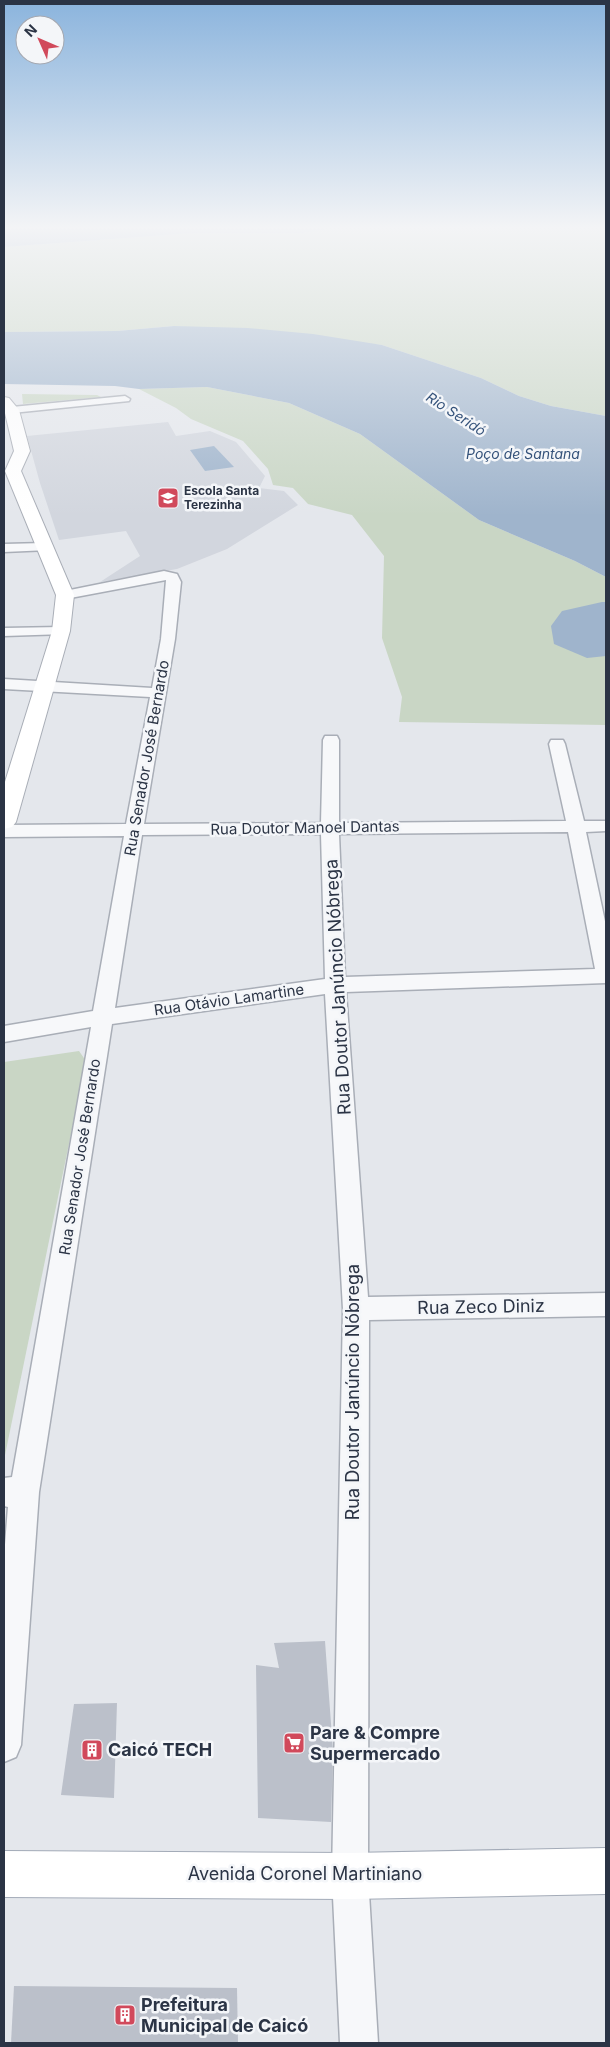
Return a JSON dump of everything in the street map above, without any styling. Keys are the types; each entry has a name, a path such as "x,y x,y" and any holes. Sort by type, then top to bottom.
{"main road":[{"path":"4,822 61,632 65,595 8,471 22,452 8,406"},
{"name":"Avenida Coronel Martiniano","path":"4,1874 350,1876 606,1871"}],"street":[{"path":"8,406 125,399"},
{"path":"4,548 44,548"},
{"name":"Rua Senador José Bernardo","path":"4,1745 14,1492 104,1017 134,830 168,639 174,582 172,577 167,575 65,595"},
{"path":"4,632 61,632"},
{"path":"4,684 159,693"},
{"name":"Rua Doutor Janúncio Nóbrega","path":"332,740 330,827 336,985 356,1309 350,1876 359,2043"},
{"path":"557,744 606,972"},
{"name":"Rua Doutor Manoel Dantas","path":"4,831 606,826"},
{"name":"Rua Otávio Lamartine","path":"4,1034 104,1017 336,985 606,976"},
{"name":"Rua Zeco Diniz","path":"356,1309 606,1304"}],"shaded area":[{"name":"Escola Santa Terezinha","path":"168,422 176,436 210,431 236,442 265,476 259,488 284,491 298,505 227,549 177,569 100,582 140,556 126,531 59,540 27,436"}],"green space":[{"path":"4,325 606,325 606,416 551,406 519,396 481,378 382,345 174,326 117,331 4,332"},
{"path":"207,387 289,403 360,434 479,520 575,561 606,577 606,725 399,722 402,697 382,638 384,556 352,515 308,504 293,488 273,485 268,469 243,441 191,419 176,408 139,389"},
{"path":"22,394 97,395 101,397 23,404"},
{"path":"79,1051 86,1061 4,1460 4,1062"}],"water":[{"path":"174,326 248,328 313,334 382,345 481,378 519,396 551,406 606,416 606,577 575,561 479,520 360,434 289,403 207,387 139,389 115,386 4,384 4,332 117,331"},
{"path":"214,446 234,467 205,471 190,450"},
{"path":"606,602 606,656 587,658 554,644 551,626 562,611"}],"building":[{"name":"Pare & Compre Supermercado","path":"325,1641 333,1751 331,1822 258,1818 256,1665 279,1668 274,1643"},
{"name":"Caicó TECH","path":"117,1703 114,1798 61,1795 74,1704"},
{"name":"Prefeitura Municipal de Caicó","path":"14,1986 237,1988 238,2043 11,2043"}],"place":[{"name":"Escola Santa Terezinha","path":"168,498"},
{"name":"Pare & Compre Supermercado","path":"294,1743"},
{"name":"Caicó TECH","path":"92,1750"},
{"name":"Prefeitura Municipal de Caicó","path":"125,2015"}],"water label":[{"name":"Rio Seridó","path":"456,414"},
{"name":"Poço de Santana","path":"523,454"}]}
